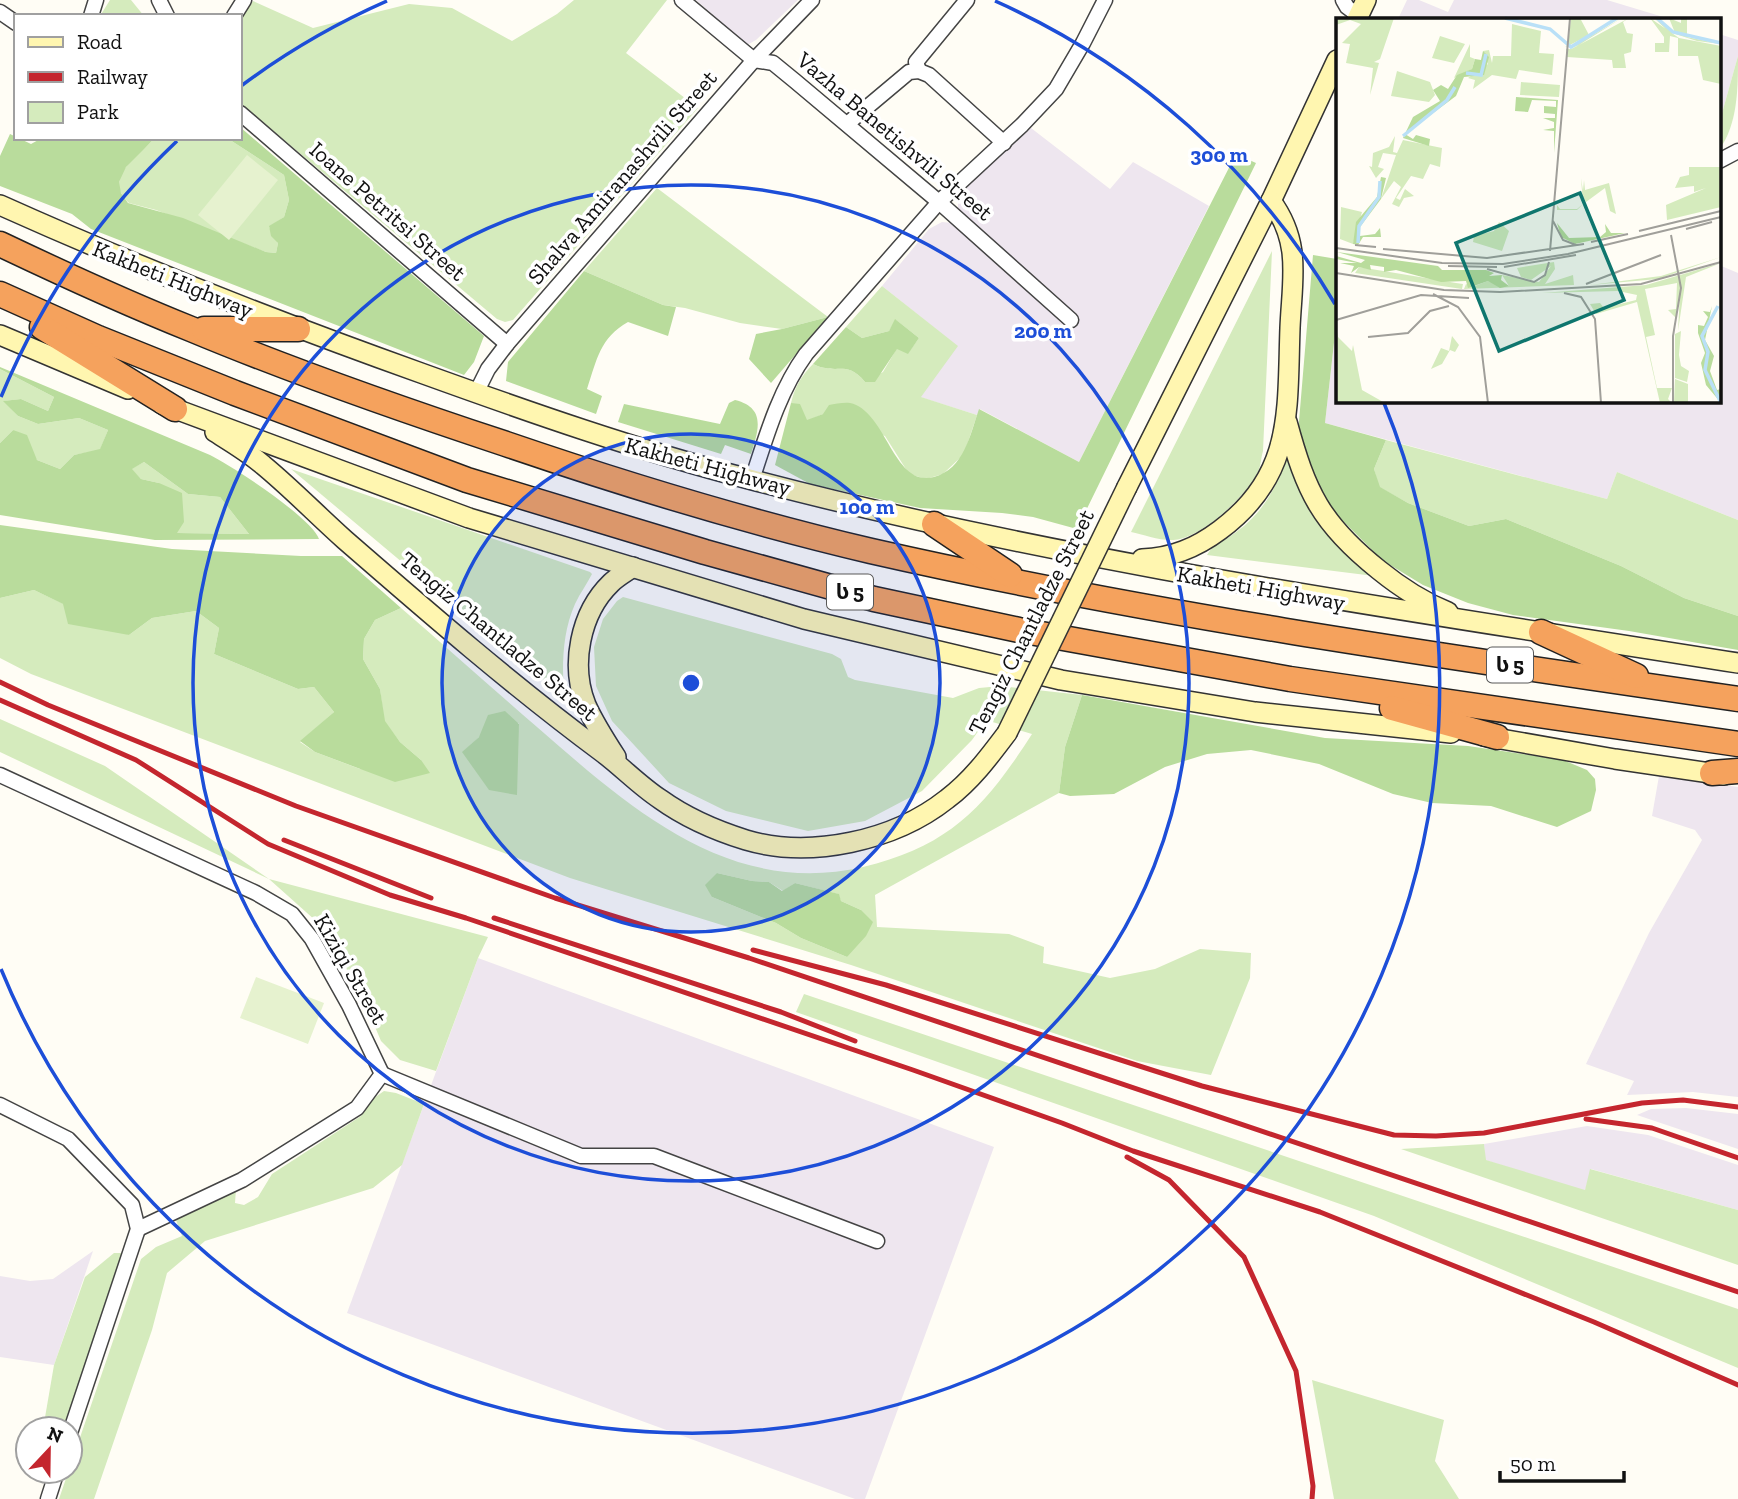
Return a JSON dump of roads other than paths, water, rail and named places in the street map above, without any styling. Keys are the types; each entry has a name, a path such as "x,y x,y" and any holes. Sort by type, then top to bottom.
{"highway":[{"name":"Kakheti Highway","path":"0,244 191,329 399,408 592,473 727,513 869,550 1139,607 1738,699"},
{"name":"ს 5","path":"0,294 98,338 222,388 467,480 705,552 887,601 1093,644 1290,679 1738,744"},
{"path":"0,301 183,412"},
{"path":"191,329 298,328"},
{"path":"934,524 1023,583"},
{"path":"1541,632 1659,687"},
{"path":"1290,679 1497,737"},
{"path":"1712,773 1738,771"}],"street":[{"name":"Vazha Banetishvili Street","path":"682,0 754,60 773,63 939,202 1071,320"},
{"name":"Shalva Amiranashvili Street","path":"476,393 488,369 507,344 754,60 812,0"},
{"path":"919,71 916,62 967,0"},
{"path":"752,480 790,375 939,202 1004,143 1056,89 1105,0"},
{"path":"1343,0 1347,8 1361,12"},
{"name":"Tengiz Chantladze Street","path":"183,412 261,463 345,540 550,712 660,799 704,823 747,840 789,848 827,847 867,839 914,820 946,800 978,772 1007,733 1127,487 1332,85 1336,65"},
{"path":"847,124 909,72 919,71 929,75 1004,143"},
{"name":"Ioane Petritsi Street","path":"242,115 507,344"},
{"path":"1720,160 1738,151"},
{"name":"Tengiz Chantladze Street","path":"1106,559 1168,557 1189,550 1228,525 1255,498 1277,460 1287,421 1293,246 1282,216 1271,201"},
{"name":"Kakheti Highway","path":"0,205 168,277 298,328 595,434 752,480 934,524 1219,581 1738,663"},
{"path":"0,335 183,412 469,518 804,619 1061,680 1255,712 1497,737 1615,759 1738,777"},
{"name":"Tengiz Chantladze Street","path":"1287,421 1305,480 1332,527 1394,582 1430,605 1482,624"},
{"path":"625,769 586,704 580,682 580,640 590,610 611,583 633,567"},
{"name":"Kiziqi Street","path":"0,775 256,893 292,914 316,946 349,1005 382,1074"},
{"path":"138,1229 243,1180 357,1108 382,1074 581,1156 654,1156 877,1241"},
{"path":"0,1105 68,1139 132,1205 138,1229 76,1415"}],"railway":[{"path":"0,682 48,705 296,806 555,898 749,958 1738,1292"},
{"path":"0,700 136,760 268,844 390,895 466,918 913,1070 1133,1151 1320,1212 1594,1322 1738,1385"},
{"path":"284,840 431,898"},
{"path":"494,918 781,1012 855,1041"},
{"path":"753,950 886,985 1202,1086 1394,1135 1484,1133 1642,1103 1683,1100 1738,1107"},
{"path":"1586,1119 1652,1128 1738,1158"},
{"path":"1127,1157 1169,1180 1244,1257 1296,1371 1313,1486 1312,1499"}]}
